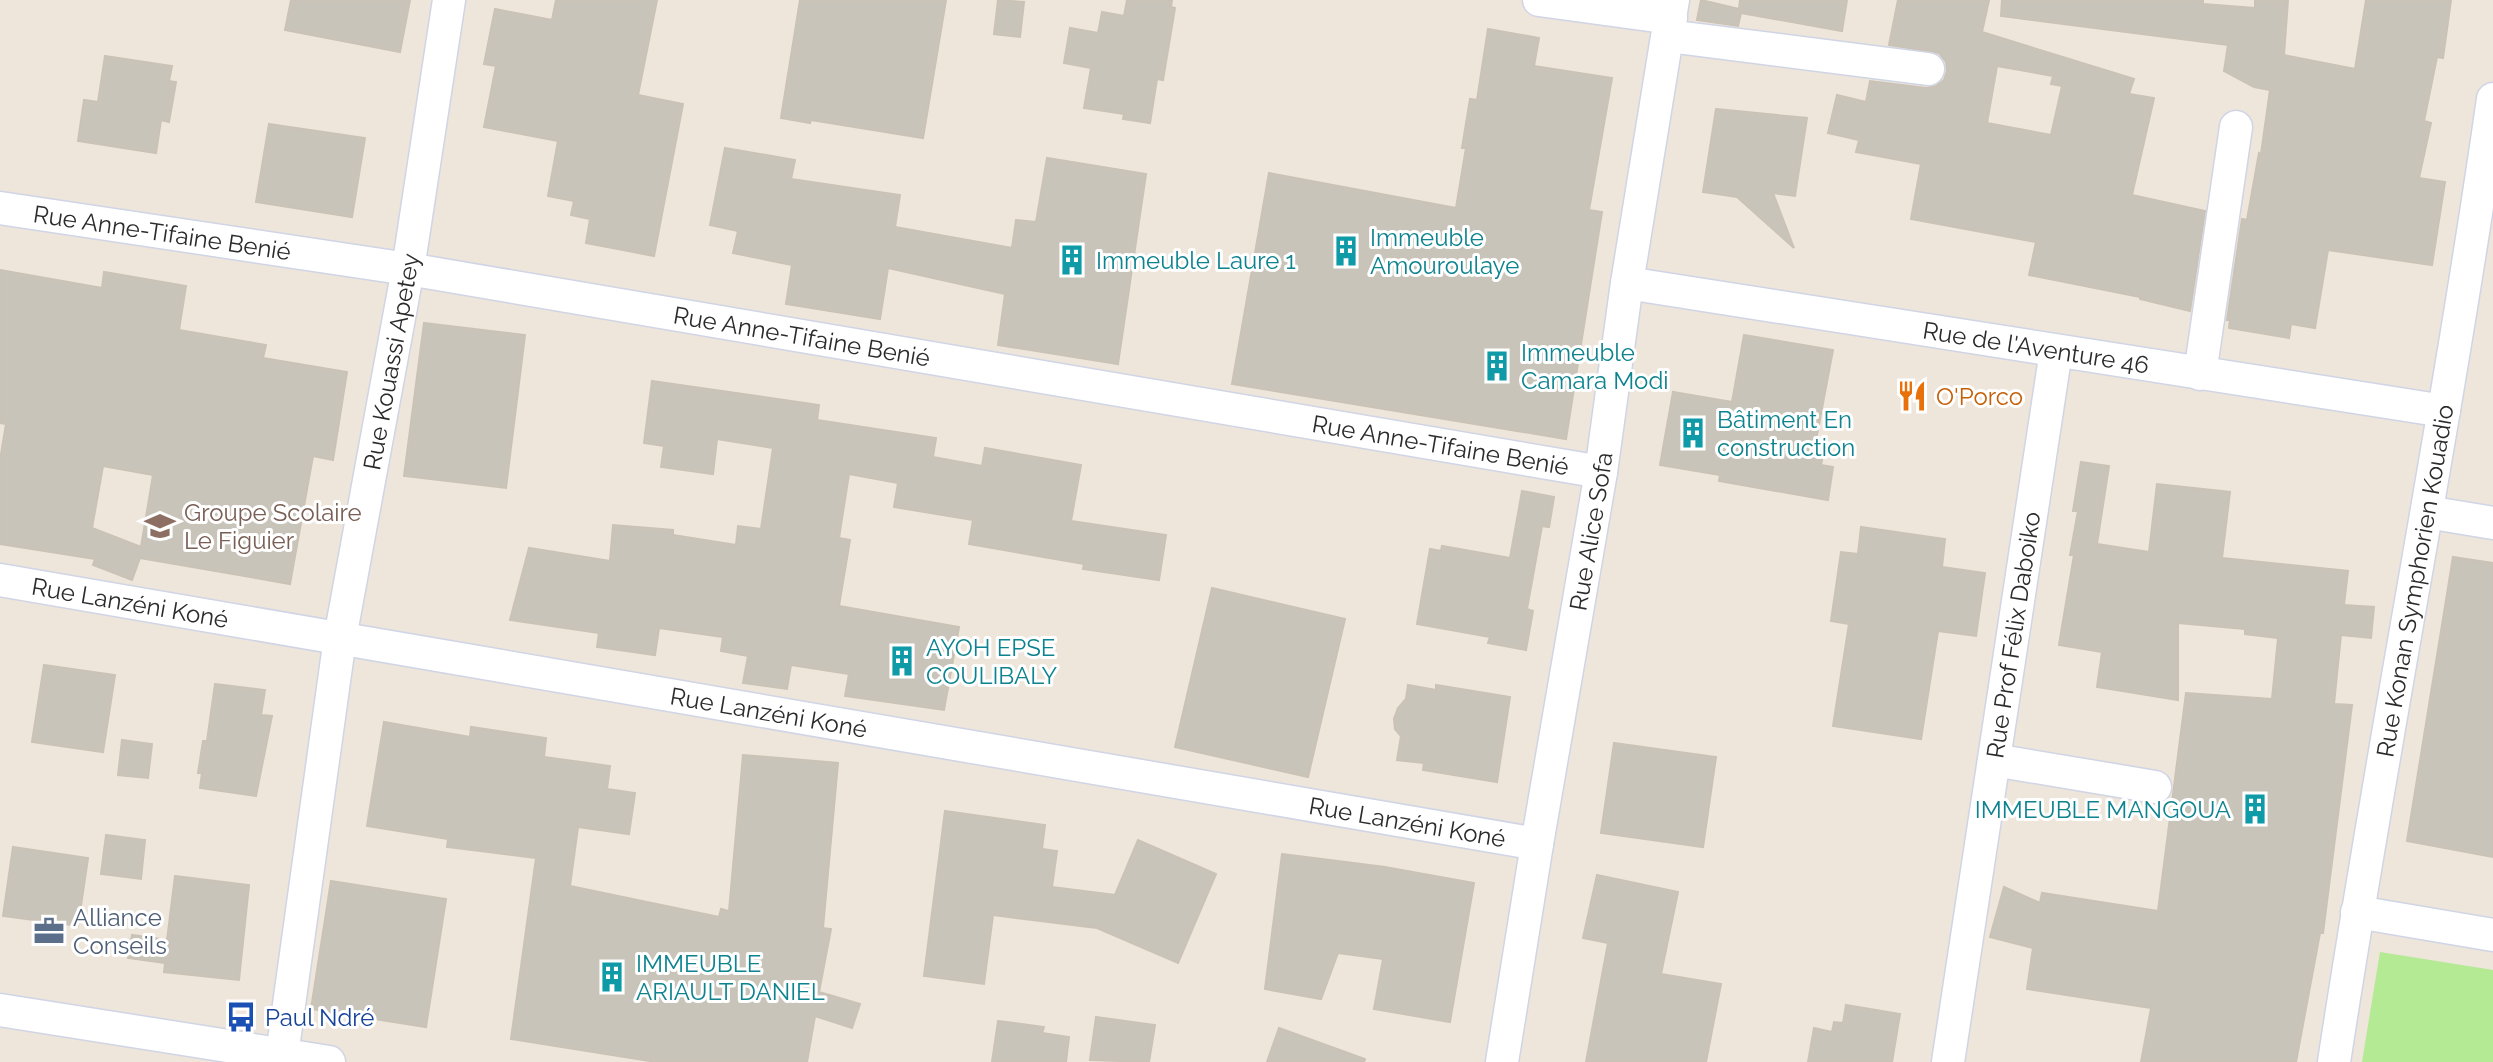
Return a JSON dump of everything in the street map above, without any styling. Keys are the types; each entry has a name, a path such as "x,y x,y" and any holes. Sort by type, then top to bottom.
{"street":[{"name":"Rue Kouassi Apetey","path":"282,1055 340,638 408,269 449,0"},
{"path":"1539,0 1671,18 1928,69"},
{"name":"Rue Alice Sofa","path":"1502,1062 1601,472 1627,283 1671,18"},
{"name":"Rue Konan Symphorien Kouadio","path":"2334,1062 2357,912 2488,168 2493,99"},
{"path":"2200,374 2236,127"},
{"name":"Rue Anne-Tifaine Benié","path":"0,208 408,269 1601,472"},
{"name":"Rue de l'Aventure 46","path":"1627,283 2444,411"},
{"name":"Rue Prof Félix Daboiko","path":"1948,1062 2056,351"},
{"path":"2427,512 2493,523"},
{"name":"Rue Lanzéni Koné","path":"0,580 1537,844"},
{"path":"1994,760 2155,787"},
{"path":"2357,912 2493,935"},
{"path":"0,1010 329,1062"}],"green space":[{"path":"2380,952 2493,970 2493,1062 2362,1062"}],"building":[{"path":"291,0 410,0 400,52 285,30"},
{"path":"556,0 657,0 638,95 683,104 654,256 586,243 590,219 571,215 574,201 548,196 558,141 484,127 496,66 484,64 495,9 552,20"},
{"path":"800,0 946,0 923,138 781,118"},
{"path":"998,0 1024,2 1020,37 994,34"},
{"path":"1127,0 1172,0 1171,7 1175,8 1163,80 1157,79 1150,123 1123,119 1124,114 1084,108 1091,68 1064,63 1070,28 1098,33 1102,12 1124,16"},
{"path":"1701,0 1739,9 1740,0 1847,0 1842,31 1741,13 1738,26 1697,20"},
{"path":"1898,0 1989,0 1982,32 2134,79 2129,94 2154,98 2132,195 2205,211 2190,311 2140,297 2029,275 2036,242 1911,219 1921,164 1856,152 1859,140 1828,133 1837,95 1866,102 1870,81 1926,88 1944,80 1946,62 1939,53 1889,45","holes":["1997,66 2053,76 2051,84 2062,86 2051,135 1987,123"]},
{"path":"2002,0 2203,0 2203,4 2255,8 2255,0 2288,0 2284,55 2355,69 2366,0 2451,0 2443,58 2437,57 2424,121 2431,123 2419,178 2445,182 2432,265 2328,250 2315,328 2291,324 2289,338 2229,328 2230,320 2227,320 2242,219 2247,220 2270,90 2254,87 2224,71 2228,45 2001,16"},
{"path":"1488,29 1539,38 1534,66 1612,78 1589,210 1602,212 1566,439 1232,384 1269,173 1456,208 1470,99 1477,100"},
{"path":"105,56 172,66 169,81 176,82 169,122 161,120 156,153 78,141 84,100 98,102"},
{"path":"1716,109 1807,118 1795,196 1773,193 1794,248 1737,197 1703,192"},
{"path":"269,124 365,138 352,217 256,202"},
{"path":"725,148 795,160 791,179 900,195 895,227 1012,248 1016,220 1036,222 1047,158 1146,174 1118,364 998,345 1005,294 888,268 880,319 786,304 792,265 733,253 738,231 710,225"},
{"path":"0,270 102,288 104,272 186,286 179,330 266,345 263,358 347,372 333,460 313,456 290,584 140,558 132,580 93,565 95,559 0,544 0,460 6,424 0,423","holes":["103,466 153,475 141,547 92,528"]},
{"path":"424,323 525,335 506,488 404,476"},
{"path":"1744,335 1833,350 1816,440 1826,442 1821,465 1833,467 1828,500 1719,481 1720,475 1660,465 1673,392 1732,402"},
{"path":"652,381 819,405 817,420 936,438 933,457 982,466 985,448 1081,465 1071,521 1166,535 1159,580 1083,569 1084,564 969,544 973,520 894,507 898,483 849,474 839,538 850,540 839,606 959,627 944,710 845,696 849,674 791,665 787,689 743,683 748,656 721,651 723,637 659,628 655,655 597,647 599,633 510,620 529,548 610,561 613,525 673,530 673,535 736,545 738,526 761,529 773,448 717,439 713,474 661,467 664,446 644,443"},
{"path":"2081,462 2109,466 2097,544 2149,552 2157,484 2230,492 2222,558 2348,571 2344,605 2374,607 2371,638 2341,635 2334,704 2352,705 2323,933 2320,933 2296,1062 2141,1062 2151,1008 2027,989 2033,948 1990,937 2004,887 2040,903 2042,893 2158,911 2186,693 2272,699 2278,638 2245,634 2245,629 2178,623 2178,700 2097,687 2102,652 2059,645 2074,555 2070,555 2078,511 2073,511"},
{"path":"1522,491 1554,497 1549,527 1542,526 1527,609 1533,611 1526,650 1488,643 1490,637 1417,624 1430,549 1441,551 1442,546 1510,558"},
{"path":"1861,527 1945,539 1942,567 1985,573 1976,636 1938,631 1921,739 1833,726 1849,624 1831,621 1841,552 1858,554"},
{"path":"2453,557 2493,563 2493,857 2407,841"},
{"path":"1212,588 1345,619 1308,777 1175,747"},
{"path":"44,665 115,675 103,752 32,742"},
{"path":"215,684 265,690 261,715 272,716 256,796 200,788 202,773 198,773 203,741 207,741"},
{"path":"1408,685 1436,690 1436,685 1510,697 1497,782 1423,770 1424,763 1397,760 1401,736 1395,729 1394,719 1406,699"},
{"path":"384,722 470,737 471,727 546,738 544,757 610,766 607,789 635,793 629,834 578,827 570,886 719,917 721,909 729,911 743,755 838,763 823,928 831,929 819,992 860,1004 852,1028 815,1016 807,1062 656,1062 511,1039 536,858 447,847 448,839 367,826"},
{"path":"122,740 152,744 148,778 118,775"},
{"path":"1614,743 1716,757 1703,847 1601,833"},
{"path":"945,811 1045,825 1042,849 1057,851 1052,887 1115,895 1138,840 1216,874 1178,963 1097,928 993,915 984,984 924,976"},
{"path":"106,835 145,840 141,879 101,874"},
{"path":"13,847 88,858 78,926 3,916"},
{"path":"1282,854 1385,867 1474,883 1450,1022 1374,1009 1383,959 1338,953 1321,999 1265,989"},
{"path":"1597,875 1678,892 1661,974 1721,984 1706,1062 1586,1062 1608,943 1583,938"},
{"path":"175,876 249,885 239,980 164,972 165,963 128,958 132,935 167,940"},
{"path":"331,881 446,899 426,1027 311,1009"},
{"path":"1846,1005 1900,1014 1892,1062 1808,1062 1814,1028 1832,1032 1834,1022 1843,1023"},
{"path":"1096,1017 1155,1025 1149,1062 1090,1060"},
{"path":"998,1021 1044,1027 1042,1033 1069,1037 1066,1062 992,1062"},
{"path":"1279,1028 1365,1059 1364,1062 1267,1062"}],"place":[{"name":"Immeuble Amouroulaye","path":"1346,251"},
{"name":"Immeuble Laure 1","path":"1072,260"},
{"name":"Immeuble Camara Modi","path":"1497,366"},
{"name":"O'Porco","path":"1912,396"},
{"name":"Bâtiment En construction","path":"1693,433"},
{"name":"Groupe Scolaire Le Figuier","path":"160,526"},
{"name":"AYOH EPSE COULIBALY","path":"902,661"},
{"name":"IMMEUBLE MANGOUA","path":"2255,809"},
{"name":"Alliance Conseils","path":"49,931"},
{"name":"IMMEUBLE ARIAULT DANIEL","path":"612,977"},
{"name":"Paul Ndré","path":"241,1017"}]}
